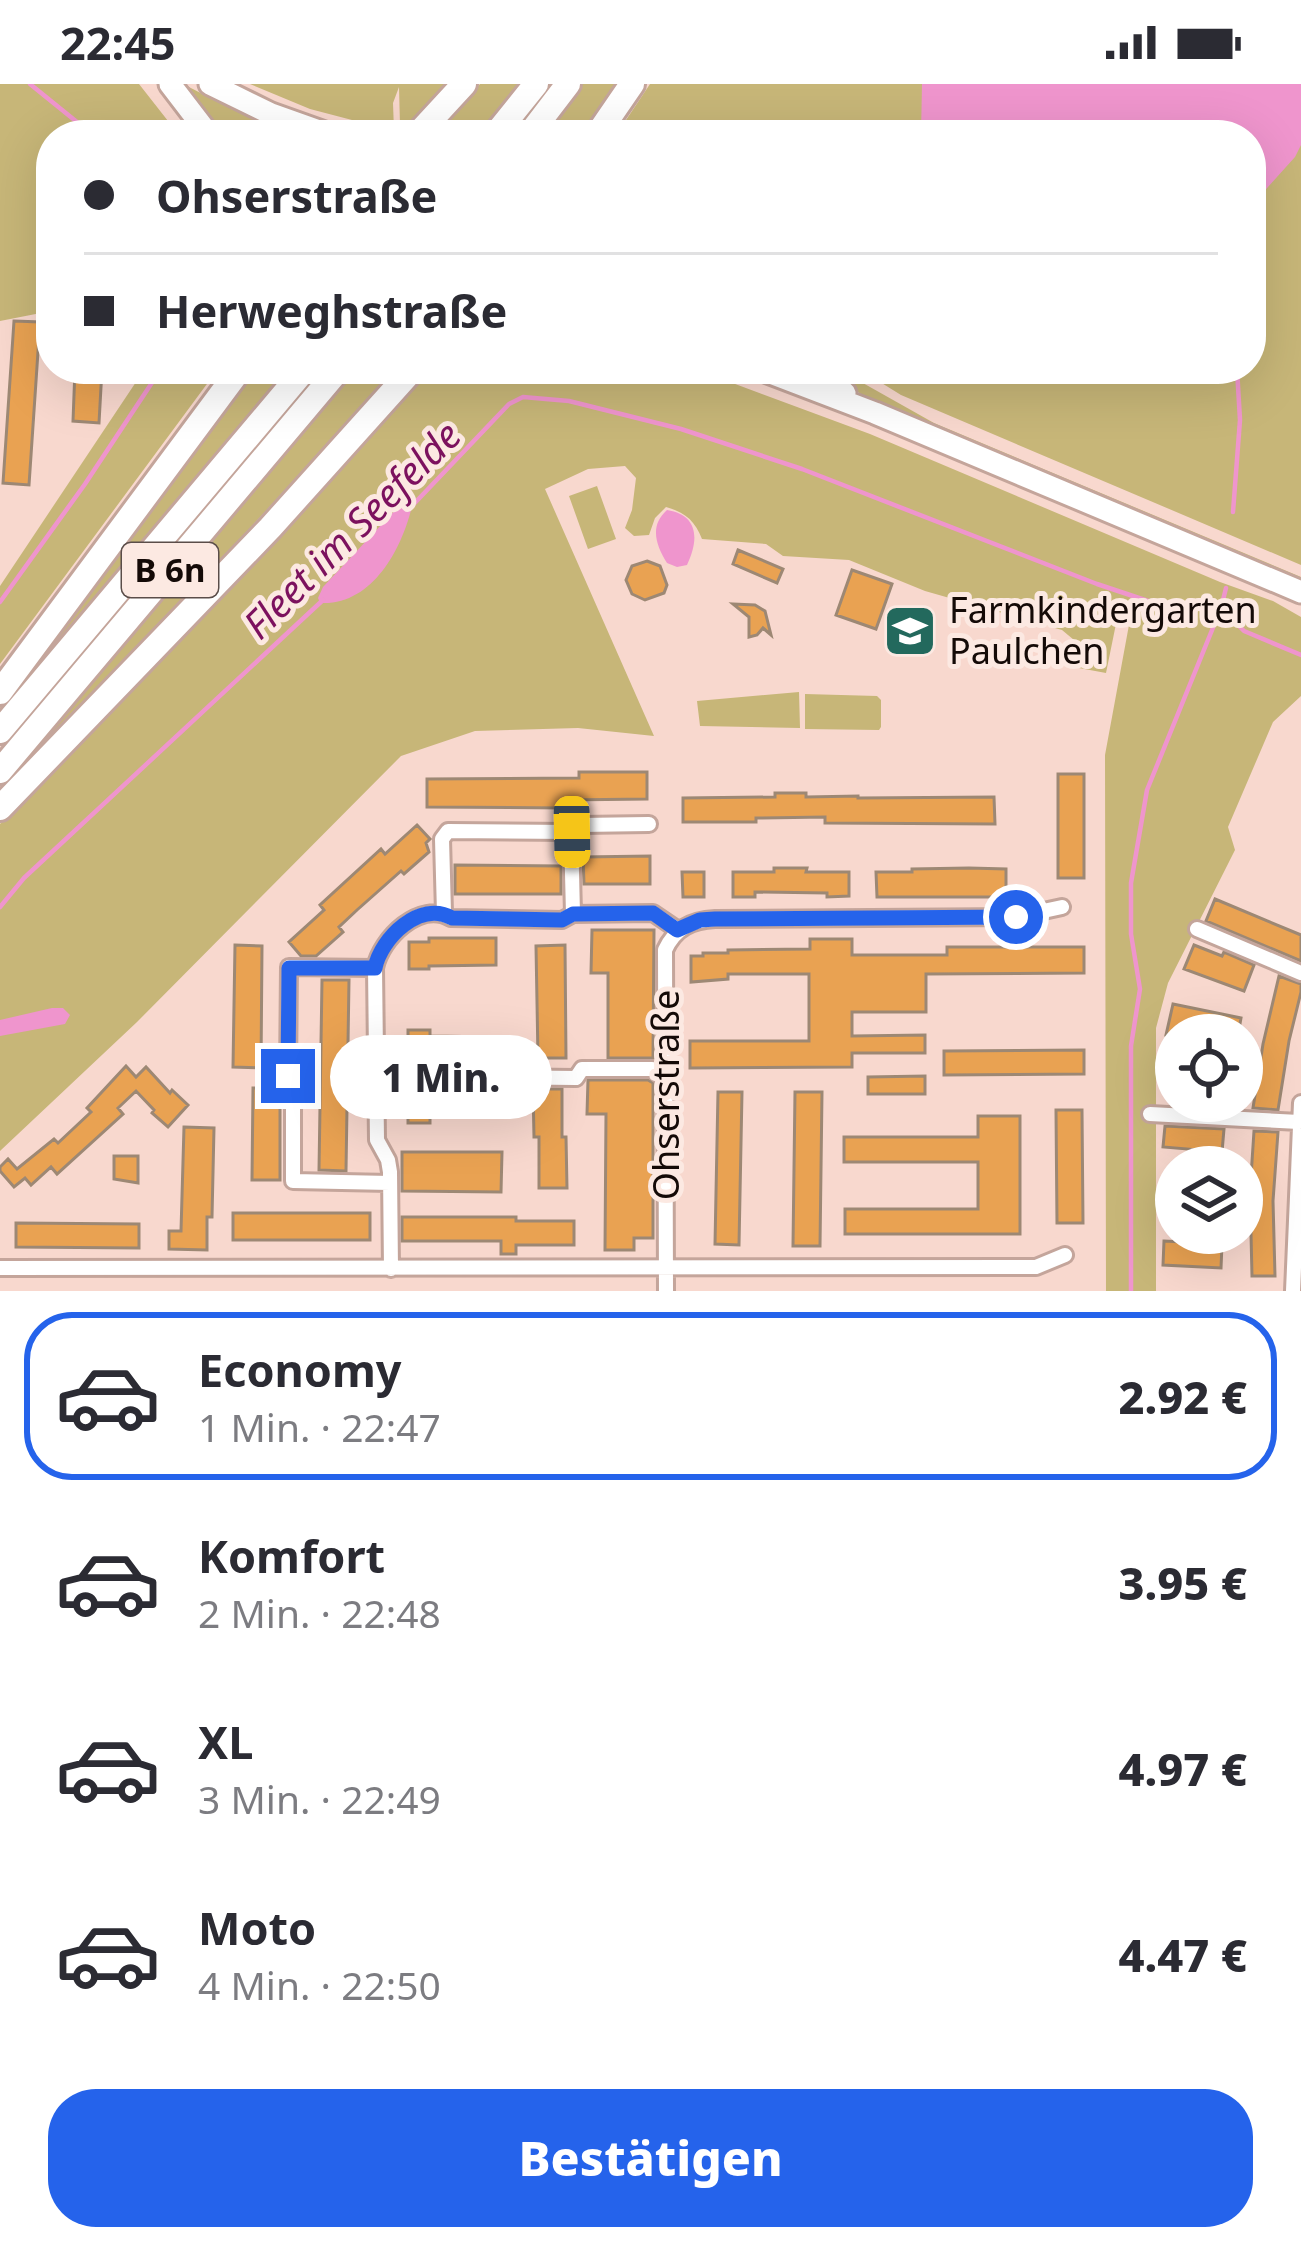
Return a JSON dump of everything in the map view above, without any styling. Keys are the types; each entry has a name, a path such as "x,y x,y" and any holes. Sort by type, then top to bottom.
{"highway":[{"path":"431,120 464,84"},
{"path":"507,120 536,84"},
{"path":"540,120 568,84"},
{"path":"607,120 632,84"},
{"path":"0,692 229,384"},
{"name":"B 6n","path":"0,731 292,384"},
{"name":"B 6n","path":"0,771 326,384"},
{"path":"0,808 270,528 400,384"}],"main road":[{"path":"170,84 198,120"},
{"path":"210,84 288,120"},
{"path":"799,384 1301,592"},
{"path":"833,384 875,413"}],"street":[{"path":"444,913 442,839 448,831 572,832 581,825 649,824"},
{"path":"572,832 573,914"},
{"path":"391,1269 388,1160 377,1140 375,968 379,951 418,915 562,920 573,914 653,913 677,930 700,920 1016,917 1061,907"},
{"path":"1197,929 1301,973"},
{"name":"Ohserstraße","path":"666,1291 665,950 677,930"},
{"path":"375,968 289,968 293,1181 390,1183"},
{"path":"376,1076 576,1078 582,1069 652,1070 666,1078"},
{"path":"1293,1291 1301,1103"},
{"path":"1150,1114 1299,1122"},
{"path":"0,1268 1036,1267 1065,1256"}],"shaded area":[{"path":"0,84 139,84 167,120 36,120 36,314 0,321"},
{"path":"250,84 451,84 418,120 400,120 399,87 394,120 352,120 310,109"},
{"path":"480,84 523,84 495,120 448,120"},
{"path":"580,84 624,84 599,120 552,120"},
{"path":"650,84 1301,84 1301,565 883,384 1266,384 1266,120 626,120"},
{"path":"922,84 1301,84 1301,145 1266,189 1266,120 921,120"},
{"path":"187,86 264,120 207,120"},
{"path":"135,384 207,384 0,664 0,586"},
{"path":"239,384 278,384 0,712 1,702"},
{"path":"338,384 383,384 57,737 50,729"},
{"path":"414,384 735,384 870,434 1273,601 1301,617 1301,696 1273,722 1228,827 1235,850 1168,983 1160,1014 1155,1014 1156,1291 1106,1291 1105,755 1131,614 1118,614 1106,673 1079,668 1074,640 1062,630 925,591 849,560 783,556 766,544 702,539 688,518 666,507 655,518 649,535 634,536 625,528 636,478 625,466 588,469 545,489 654,736 578,728 475,731 401,756 137,1022 0,1151 0,824 137,686"},
{"path":"847,384 865,384 934,423 1301,577 1301,584 876,405"},
{"path":"597,486 616,539 588,549 569,496"},
{"path":"408,502 412,506 401,540 382,572 355,595 320,603 323,587"},
{"path":"667,510 685,517 694,530 687,565 667,563 660,549 656,529"},
{"path":"799,692 800,728 700,726 697,701"},
{"path":"805,694 877,696 881,727 805,729"},
{"path":"63,1008 70,1015 65,1024 0,1036 0,1020"}],"building":[{"path":"14,321 36,322 29,485 3,483"},
{"path":"74,384 101,384 99,423 73,421"},
{"path":"738,550 783,569 777,583 733,564"},
{"path":"647,561 660,566 667,585 664,593 645,600 632,594 626,580 632,566"},
{"path":"852,570 892,584 876,629 836,615"},
{"path":"733,604 755,605 765,611 771,635 763,628 749,637 749,617"},
{"path":"579,772 647,772 647,799 564,800 564,808 427,807 427,779 579,778"},
{"path":"1058,774 1084,774 1084,878 1058,878"},
{"path":"775,793 994,797 995,824 825,823 825,817 683,822 683,798 775,797"},
{"path":"417,825 430,839 426,843 429,852 357,910 339,927 343,932 316,956 301,956 289,942 324,910 320,905 381,849 385,854"},
{"path":"650,856 650,884 584,884 583,857"},
{"path":"455,865 561,866 561,894 455,894"},
{"path":"774,868 849,872 849,896 755,892 755,897 733,897 733,872 774,872"},
{"path":"1006,869 1006,897 877,897 876,872"},
{"path":"682,872 704,872 704,897 683,897"},
{"path":"1215,899 1301,935 1301,961 1206,921"},
{"path":"592,930 654,930 653,1058 608,1058 608,973 591,973"},
{"path":"429,938 496,938 496,965 409,969 409,942 429,942"},
{"path":"810,939 852,939 852,955 947,955 947,947 1084,947 1084,973 926,974 926,1012 852,1012 852,1036 925,1035 925,1053 852,1053 852,1067 690,1068 690,1041 809,1041 809,974 728,974 728,979 691,982 691,956 728,950 810,949"},
{"path":"235,945 262,946 261,1068 233,1067"},
{"path":"565,945 566,1058 538,1058 536,946"},
{"path":"1194,945 1254,965 1244,991 1184,969"},
{"path":"1279,976 1301,984 1278,1110 1263,1109 1263,1044"},
{"path":"322,980 349,980 346,1171 319,1170"},
{"path":"1173,1004 1222,1014 1171,1014"},
{"path":"408,1030 430,1030 430,1036 495,1037 495,1063 430,1063 430,1057 408,1057"},
{"path":"1084,1050 1084,1074 944,1075 944,1051"},
{"path":"126,1066 136,1077 146,1067 188,1105 168,1127 136,1091 118,1108 123,1114 57,1174 51,1167 31,1185 25,1178 14,1187 0,1167 8,1159 17,1169 54,1139 58,1143 91,1112 87,1108"},
{"path":"925,1076 925,1094 868,1094 868,1077"},
{"path":"588,1080 653,1083 653,1238 634,1238 634,1250 605,1250 606,1114 587,1114"},
{"path":"253,1088 280,1088 280,1180 252,1180"},
{"path":"533,1089 562,1089 567,1188 539,1188"},
{"path":"430,1090 495,1090 495,1116 430,1116 430,1123 408,1123 408,1097 430,1097"},
{"path":"718,1092 742,1092 739,1245 715,1244"},
{"path":"795,1092 822,1092 820,1246 793,1246"},
{"path":"1056,1110 1082,1110 1083,1223 1057,1223"},
{"path":"978,1116 1020,1116 1020,1234 845,1234 845,1209 978,1209 978,1162 844,1162 844,1137 978,1137"},
{"path":"1165,1126 1224,1129 1223,1146 1163,1146"},
{"path":"184,1127 214,1128 207,1250 169,1249 169,1231 181,1231"},
{"path":"1254,1131 1278,1132 1275,1276 1252,1276 1251,1254 1263,1254 1263,1146 1253,1146"},
{"path":"402,1152 502,1152 501,1192 402,1191"},
{"path":"114,1156 138,1156 138,1183 114,1179"},
{"path":"233,1213 370,1213 370,1240 233,1240"},
{"path":"402,1217 574,1221 574,1245 516,1245 516,1254 501,1254 501,1241 402,1241"},
{"path":"16,1223 139,1224 139,1248 16,1247"},
{"path":"1163,1254 1222,1254 1221,1268 1163,1265"}],"waterway":[{"path":"30,84 74,120"},
{"path":"0,602 151,384"},
{"path":"1233,512 1238,384"},
{"name":"Fleet im Seefelde","path":"409,509 509,404 523,397 569,401 681,429 802,469 1154,603 1221,608"},
{"path":"1131,1291 1131,1046 1140,989 1131,934 1131,883 1147,790 1226,588"},
{"name":"Fleet im Seefelde","path":"0,907 24,878 323,600"},
{"path":"1221,608 1244,631 1301,655"}],"place":[{"name":"Farmkindergarten Paulchen","path":"910,631"}],"route":[{"path":"288,1076 289,968 375,968 385,944 425,912 452,918 562,920 573,914 653,913 677,930 715,919 1016,917"}]}
